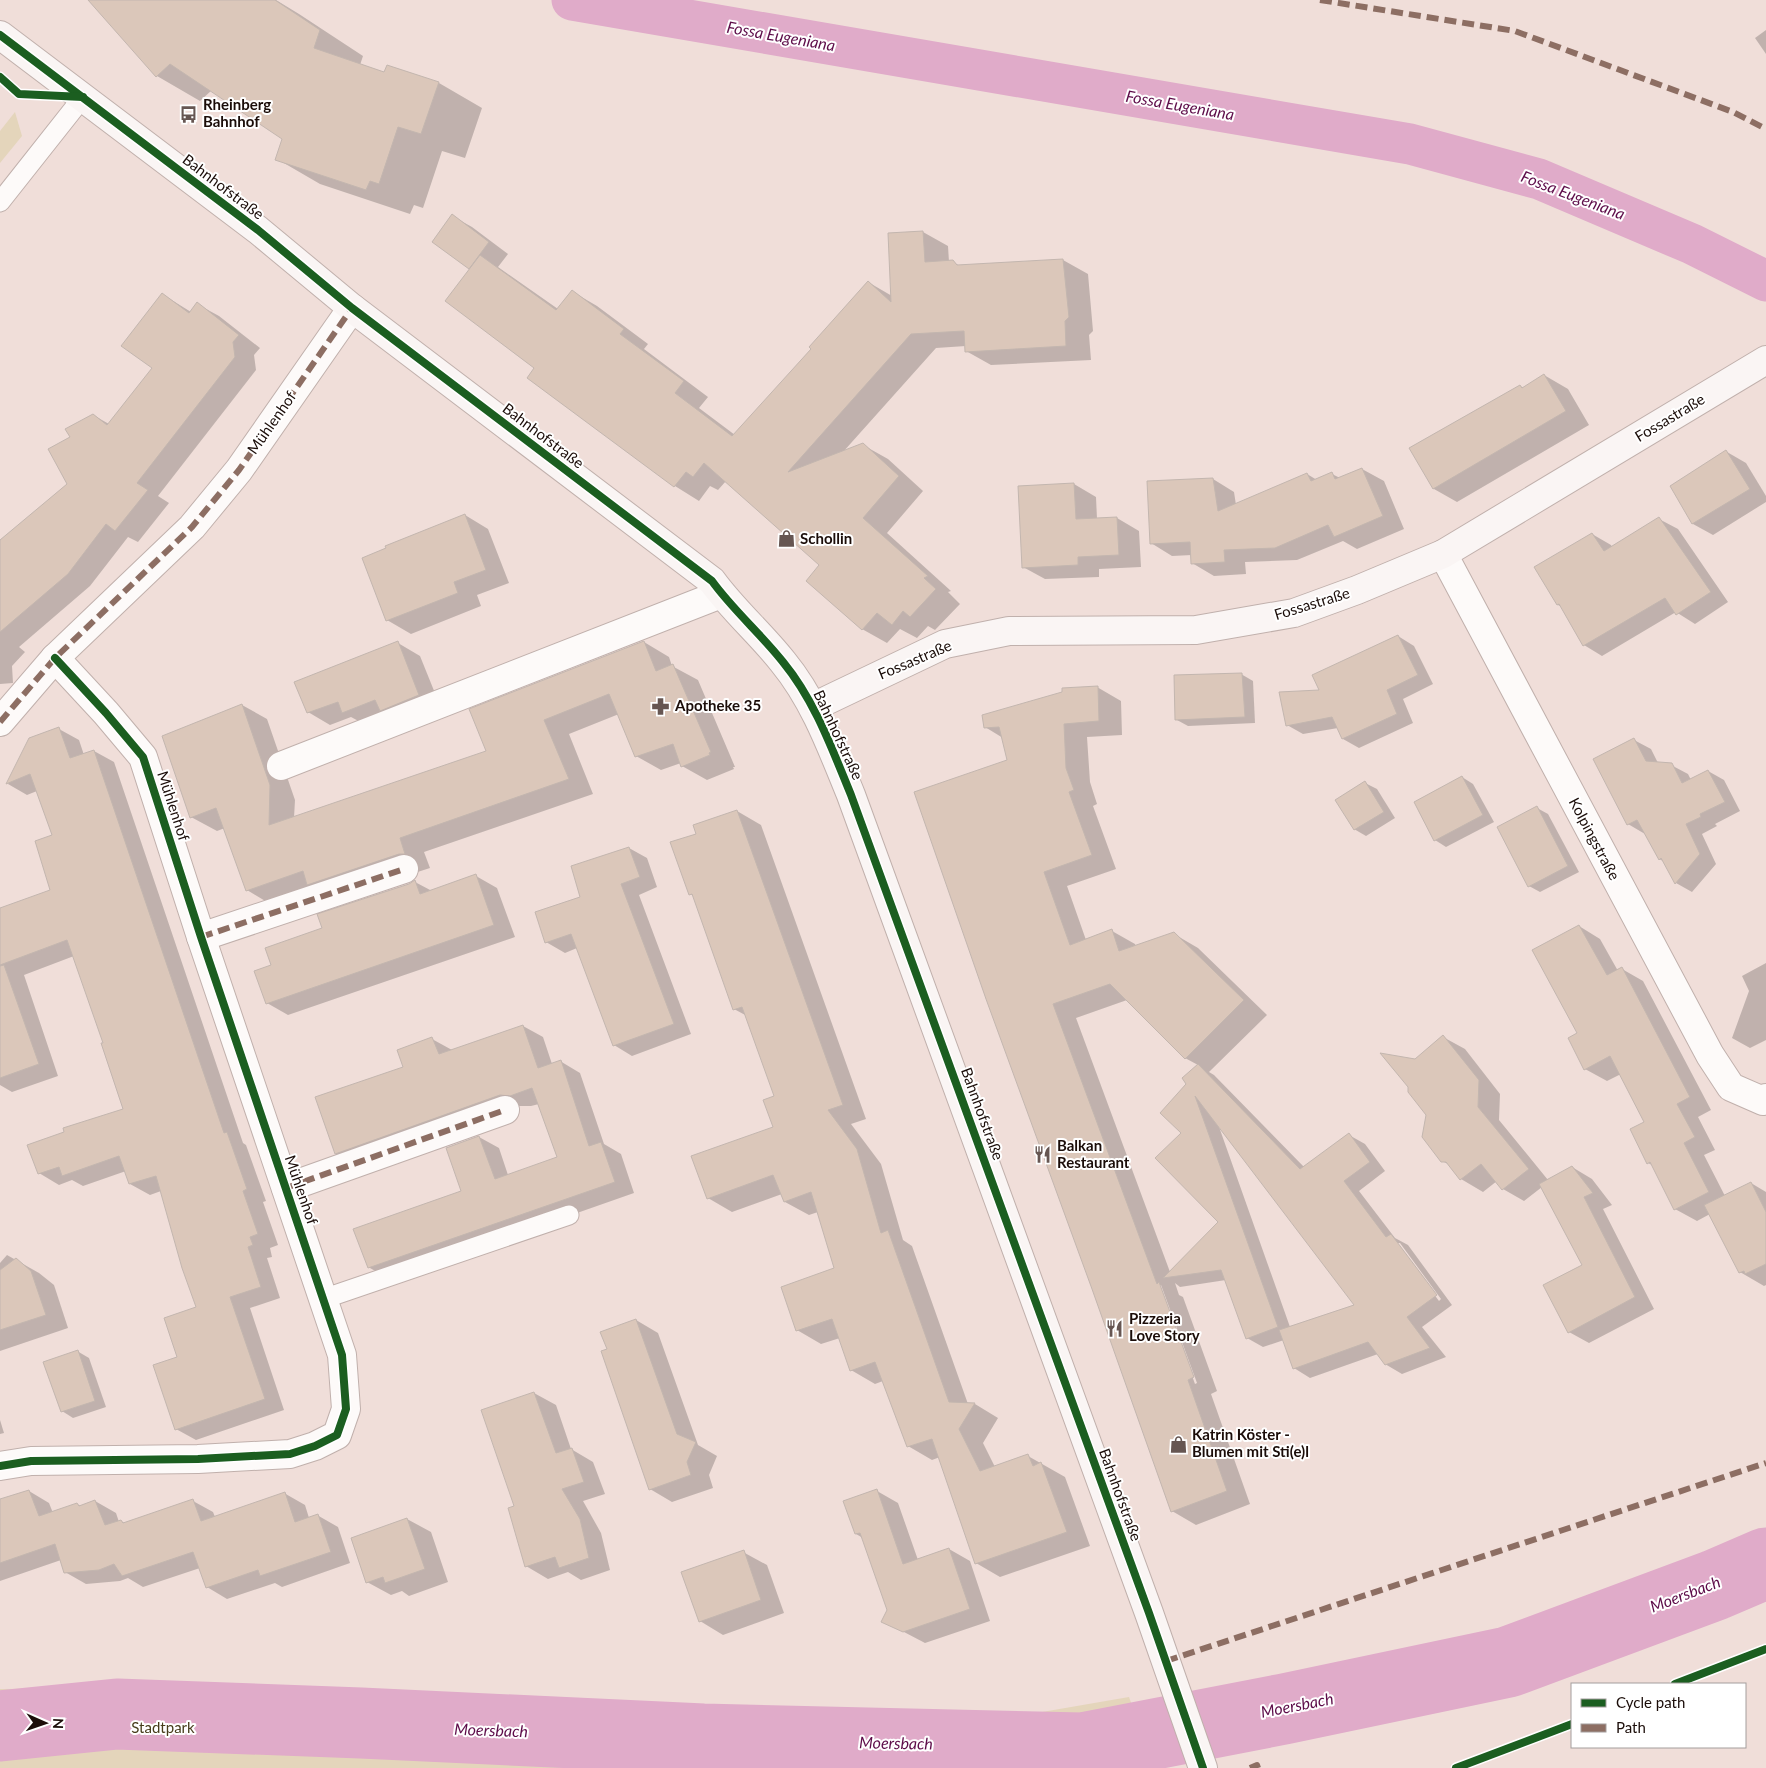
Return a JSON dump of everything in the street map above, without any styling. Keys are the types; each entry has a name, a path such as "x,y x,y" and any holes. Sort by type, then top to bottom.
{"street":[{"name":"Bahnhofstraße","path":"0,35 258,230 352,308 712,581 721,594 784,662 813,706 851,795 1203,1768"},
{"name":"Mühlenhof","path":"0,722 55,658 192,528 239,470 352,308"},
{"name":"Fossastraße","path":"813,706 945,644 1009,631 1196,630 1294,613 1357,590 1443,554 1766,360"},
{"name":"Kolpingstraße","path":"1443,554 1710,1056 1731,1087 1763,1101 1766,1098"},
{"path":"281,766 721,594"},
{"name":"Mühlenhof","path":"0,1466 31,1461 198,1459 290,1454 315,1446 337,1435 346,1409 342,1355 201,937 143,757 106,713 55,658"},
{"path":"201,937 404,869"},
{"name":"Mühlenhof","path":"286,1188 504,1110"}],"lane":[{"path":"0,202 83,97"},
{"path":"323,1299 569,1215"}],"green space":[{"path":"15,112 22,136 0,163 0,131"},
{"name":"Stadtpark","path":"276,1687 499,1697 826,1720 1001,1719 1129,1697 1154,1768 0,1768 0,1689"}],"building":[{"path":"88,0 275,0 320,30 314,48 384,72 387,65 439,82 421,134 398,127 379,184 370,181 366,190 275,160 282,139 170,64 156,77"},
{"path":"452,214 489,242 469,269 432,242"},
{"path":"923,231 925,262 953,260 957,265 1063,259 1069,317 1065,321 1066,346 965,352 964,331 911,334 788,472 863,443 899,476 863,518 928,576 924,578 936,589 910,617 903,611 892,625 877,613 862,630 806,581 819,565 704,463 693,477 686,472 674,487 527,378 534,368 445,301 480,255 556,310 572,290 624,329 620,334 684,381 675,393 732,436 811,349 809,347 868,281 891,302 888,233"},
{"path":"162,293 189,313 197,302 239,335 233,342 235,357 137,483 148,490 115,531 106,524 68,574 0,632 0,540 67,484 48,449 70,437 65,429 93,414 107,425 152,368 121,346"},
{"path":"1544,374 1566,411 1433,489 1409,448 1520,385 1522,388"},
{"path":"1726,450 1750,489 1692,524 1670,486"},
{"path":"1362,468 1383,516 1334,537 1328,525 1275,548 1224,550 1225,562 1191,564 1190,542 1150,544 1147,481 1213,478 1218,511 1307,473 1311,481 1332,472 1335,479"},
{"path":"1074,483 1076,519 1117,517 1119,555 1078,557 1078,565 1022,568 1018,486"},
{"path":"465,514 486,570 454,582 458,593 386,621 362,558 386,548 385,546"},
{"path":"1659,517 1711,592 1676,615 1665,598 1583,646 1559,604 1557,605 1534,567 1592,533 1604,551"},
{"path":"1398,635 1418,675 1387,690 1397,714 1342,739 1332,717 1286,726 1279,692 1319,690 1312,675"},
{"path":"398,641 419,695 380,711 375,700 342,713 338,702 307,713 294,682"},
{"path":"644,641 656,671 673,664 711,752 709,753 710,755 681,767 673,744 635,757 609,694 544,720 569,779 400,838 405,854 399,854 307,885 303,871 246,891 216,808 190,818 162,736 242,704 270,785 269,825 486,751 469,709"},
{"path":"1242,673 1245,717 1175,720 1174,675"},
{"path":"1098,686 1099,721 1064,724 1066,768 1074,790 1069,792 1092,855 1044,872 1070,945 1112,929 1119,951 1174,932 1244,1000 1185,1059 1110,984 1053,1004 1157,1284 1159,1282 1194,1377 1188,1380 1227,1491 1171,1512 986,999 914,792 1007,760 999,727 984,728 982,715 1062,692 1062,688"},
{"path":"59,727 70,758 94,750 224,1133 227,1132 247,1189 243,1191 258,1234 250,1237 253,1245 248,1247 261,1287 230,1297 265,1399 175,1430 153,1365 177,1357 164,1318 196,1307 182,1268 156,1176 129,1184 119,1156 62,1176 59,1167 38,1174 27,1145 64,1132 63,1128 123,1109 101,1043 103,1043 67,940 0,965 0,908 50,890 35,841 52,835 30,774 6,784 29,738"},
{"path":"1634,738 1646,761 1672,763 1682,783 1708,770 1725,802 1700,814 1701,817 1686,824 1700,854 1675,884 1661,858 1659,860 1637,820 1627,825 1593,759"},
{"path":"1462,776 1483,815 1434,841 1414,802"},
{"path":"1365,781 1384,812 1354,830 1335,800"},
{"path":"1537,806 1568,866 1528,887 1497,827"},
{"path":"737,810 843,1105 828,1110 857,1149 881,1233 888,1230 949,1402 975,1403 959,1429 980,1471 1028,1454 1033,1466 1041,1462 1067,1532 975,1564 932,1439 907,1447 875,1362 850,1371 832,1319 796,1331 781,1287 834,1268 811,1192 784,1202 773,1175 707,1199 691,1156 773,1127 763,1100 774,1096 742,1007 733,1010 692,894 689,895 670,842 696,834 693,825"},
{"path":"629,847 640,877 621,884 674,1024 613,1046 571,934 545,943 535,912 580,897 571,866"},
{"path":"476,874 494,925 266,1004 254,971 271,965 265,948 322,928 317,914 409,884 415,880 420,894"},
{"path":"1579,925 1607,975 1622,967 1690,1097 1677,1104 1695,1137 1684,1143 1709,1192 1674,1210 1650,1162 1647,1164 1630,1129 1644,1122 1610,1056 1584,1070 1568,1038 1577,1033 1532,950"},
{"path":"4,965 39,1064 0,1078 0,966"},
{"path":"523,1025 538,1068 561,1060 589,1146 601,1142 615,1182 368,1268 353,1229 461,1191 446,1148 479,1136 495,1179 557,1157 532,1088 510,1096 500,1095 335,1154 315,1097 403,1067 397,1050 432,1037 439,1054"},
{"path":"1443,1035 1479,1080 1478,1107 1529,1169 1502,1190 1481,1164 1460,1180 1446,1162 1441,1162 1422,1137 1426,1115 1408,1092 1408,1087 1380,1053 1415,1059"},
{"path":"1198,1064 1300,1169 1349,1133 1370,1162 1344,1181 1386,1237 1391,1234 1437,1295 1407,1317 1430,1348 1385,1365 1368,1342 1293,1369 1279,1330 1354,1305 1195,1096 1278,1327 1246,1339 1221,1270 1163,1278 1218,1222 1155,1158 1181,1133 1160,1113 1186,1084 1182,1078"},
{"path":"1572,1166 1593,1193 1584,1197 1635,1297 1568,1333 1543,1285 1582,1265 1539,1184"},
{"path":"1751,1182 1766,1212 1766,1264 1745,1274 1744,1271 1739,1273 1704,1205"},
{"path":"16,1258 31,1271 46,1315 0,1330 0,1270"},
{"path":"636,1319 677,1434 696,1442 687,1462 691,1475 649,1490 601,1351 607,1349 600,1332"},
{"path":"78,1350 95,1401 61,1412 43,1362"},
{"path":"534,1392 556,1453 572,1448 584,1482 562,1489 580,1519 589,1558 559,1568 555,1557 525,1567 508,1508 514,1506 481,1410"},
{"path":"877,1489 903,1564 949,1548 970,1609 903,1632 881,1622 887,1610 860,1533 855,1534 843,1501"},
{"path":"29,1490 39,1516 77,1503 79,1506 95,1500 105,1525 121,1520 123,1523 193,1499 201,1521 285,1492 295,1522 318,1514 331,1552 260,1576 258,1570 206,1588 193,1552 122,1576 114,1564 99,1570 64,1573 55,1544 0,1563 0,1499"},
{"path":"407,1518 425,1569 385,1583 383,1577 366,1583 351,1538"},
{"path":"744,1550 761,1600 699,1622 681,1572"}],"waterway":[{"name":"Fossa Eugeniana","path":"572,0 1410,144 1539,179 1692,244 1766,281"},
{"name":"Moersbach","path":"0,1726 117,1714 703,1739 1082,1748 1284,1709 1508,1662 1715,1585 1766,1563"}],"marked path":[{"path":"1320,0 1515,31 1733,112 1766,129"},
{"path":"0,722 55,658 192,527 239,470 352,308"},
{"path":"201,937 404,869"},
{"path":"286,1188 505,1110"},
{"path":"1166,1661 1766,1463"},
{"path":"1250,1768 1257,1765 1258,1768"}],"cycle path":[{"path":"0,35 258,230 352,308 712,581 794,677 814,709 851,795 1149,1613 1203,1768"},
{"path":"0,77 19,94 83,97"},
{"path":"0,1466 31,1461 198,1459 290,1454 315,1446 337,1435 346,1409 342,1355 201,937 143,757 106,713 55,658"},
{"path":"1678,1683 1766,1649"},
{"path":"1456,1768 1571,1724"}],"place":[{"name":"Rheinberg Bahnhof","path":"189,114"},
{"name":"Schollin","path":"786,539"},
{"name":"Apotheke 35","path":"661,706"},
{"name":"Balkan Restaurant","path":"1043,1155"},
{"name":"Pizzeria Love Story","path":"1115,1328"},
{"name":"Katrin Köster - Blumen mit Sti(e)l","path":"1178,1444"}]}
